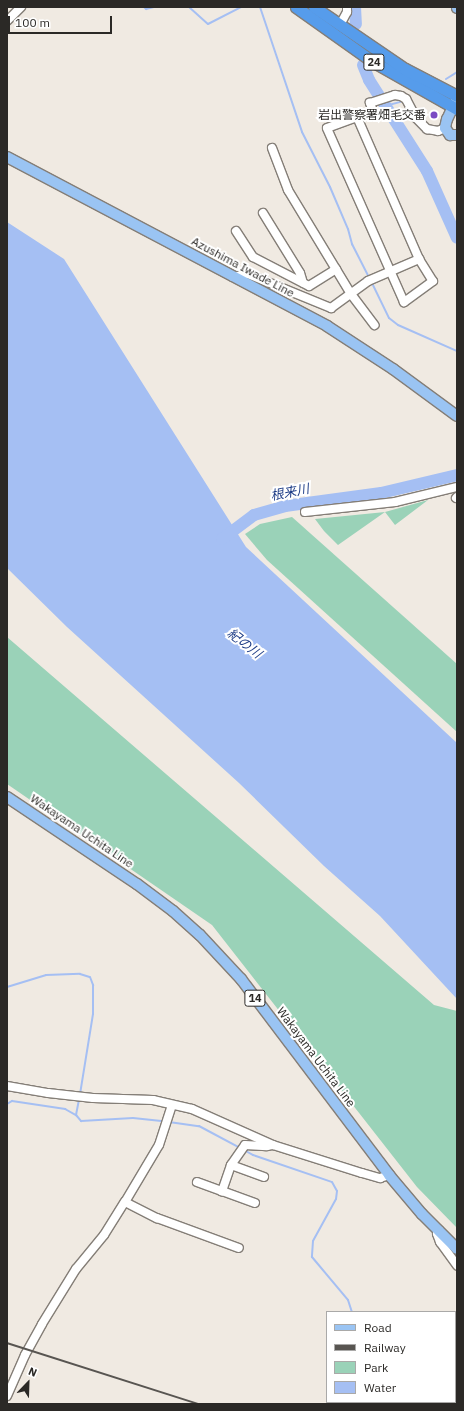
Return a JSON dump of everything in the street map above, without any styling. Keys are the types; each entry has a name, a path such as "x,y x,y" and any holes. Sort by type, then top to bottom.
{"highway":[{"name":"24","path":"296,7 372,60 456,103"},
{"name":"24","path":"314,7 456,103"}],"main road":[{"path":"456,103 447,119 446,128 450,135 457,136"},
{"name":"Azushima Iwade Line","path":"7,157 327,326 393,368 457,416"},
{"name":"Wakayama Uchita Line","path":"7,797 137,884 200,935 241,979 389,1175 457,1248"}],"street":[{"path":"7,21 21,7"},
{"path":"340,25 347,12 347,7"},
{"path":"357,117 419,259 433,281 404,302 327,128 373,111 370,104 395,95 406,99 416,118 427,129 438,132 446,128"},
{"path":"272,148 288,190 351,294 374,324"},
{"path":"263,213 300,273 304,283"},
{"path":"236,231 253,257 309,286 336,270"},
{"path":"233,277 248,274 331,308 371,280 419,259"},
{"path":"305,512 395,502 457,487"},
{"path":"7,1086 48,1094 93,1098 153,1100 171,1108 192,1109 273,1145 380,1178 389,1175"},
{"path":"7,1396 25,1355 68,1281 104,1235 126,1202 158,1145 171,1108"},
{"path":"222,1191 231,1165 245,1145 273,1145"},
{"path":"231,1165 264,1177"},
{"path":"197,1182 255,1203"},
{"path":"126,1202 156,1218 239,1248"},
{"path":"439,1230 437,1234 440,1242 457,1265"}],"green space":[{"path":"428,500 395,525 385,512"},
{"path":"385,512 338,545 324,531 315,519"},
{"path":"292,517 457,664 457,732 267,560 245,534 260,524"},
{"path":"7,637 434,1005 457,1011 457,1228 417,1187 212,925 7,784"}],"water":[{"name":"紀の川","path":"7,222 64,259 246,547 457,743 457,999 380,916 324,866 239,783 67,627 7,568"}],"waterway":[{"path":"144,7 146,9 154,7"},
{"path":"189,7 208,24 241,7"},
{"path":"260,7 302,132 330,187 348,229 352,244 369,277"},
{"path":"355,7 356,24"},
{"path":"363,65 369,80 427,171 457,238"},
{"path":"446,79 457,72"},
{"path":"385,106 400,102"},
{"path":"371,281 389,318 398,325 457,351"},
{"name":"根来川","path":"222,539 254,515 285,506 381,493 457,475"},
{"path":"7,987 46,975 80,974 90,977 93,985 93,1014 80,1094"},
{"path":"76,1115 79,1099"},
{"path":"7,1104 12,1101 65,1109 76,1115 81,1121 133,1118 164,1121"},
{"path":"169,1122 199,1126 240,1148"},
{"path":"244,1150 253,1155 332,1182 337,1191 336,1199 313,1241 312,1257 348,1300 352,1311"}],"railway":[{"path":"7,1343 198,1404"}],"place":[{"name":"岩出警察署畑毛交番","path":"434,115"}]}
